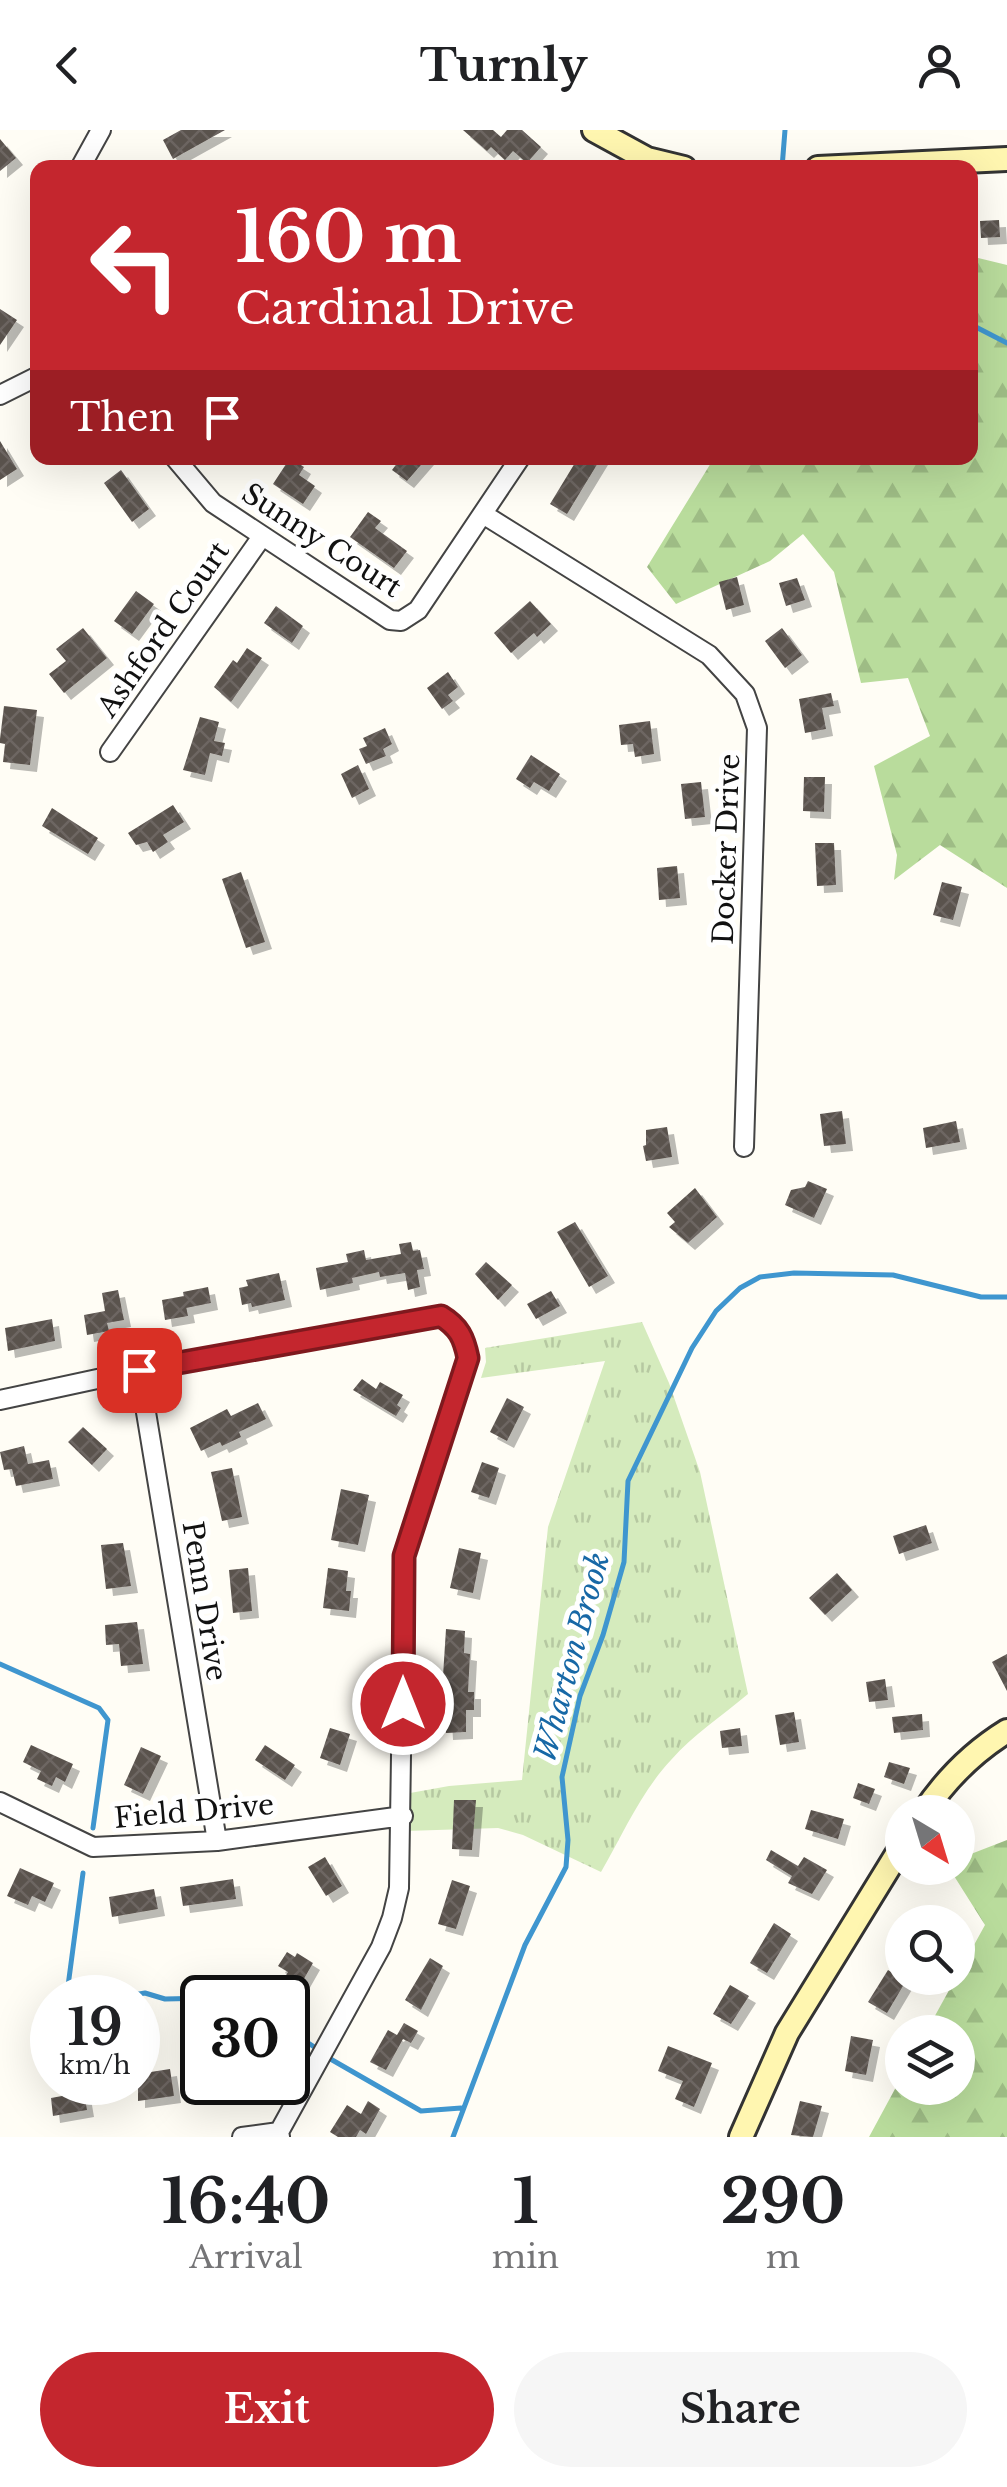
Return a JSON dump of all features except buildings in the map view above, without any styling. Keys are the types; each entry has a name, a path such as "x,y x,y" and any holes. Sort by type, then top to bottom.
{"main road":[{"path":"594,130 650,160"},
{"path":"978,161 1007,160"},
{"path":"936,1795 968,1759 1007,1732"},
{"path":"741,2137 788,2033 885,1874"}],"street":[{"path":"84,160 101,130"},
{"path":"0,395 30,380"},
{"name":"Sunny Court","path":"181,465 213,503 390,620 401,620 418,610 484,514"},
{"path":"484,514 516,465"},
{"name":"Docker Drive","path":"484,514 710,655 744,694 757,728 744,1147"},
{"name":"Ashford Court","path":"110,752 261,538"},
{"path":"0,1400 139,1370 441,1316 454,1324 464,1338 468,1358 404,1556 402,1816 399,1888 392,1918 381,1947 279,2134 242,2137"},
{"name":"Penn Drive","path":"139,1370 218,1841"},
{"name":"Field Drive","path":"0,1802 93,1847 218,1841 402,1816"}],"green space":[{"path":"978,258 1007,265 1007,888 940,845 894,880 897,855 874,766 930,736 908,678 861,683 834,572 803,534 770,561 676,604 647,567 710,465 978,465"},
{"path":"642,1322 669,1383 700,1472 748,1694 689,1742 660,1772 601,1872 523,1835 498,1828 406,1831 399,1795 522,1780 548,1527 605,1361 481,1378 485,1348"},
{"path":"1007,1840 1007,2137 869,2137 886,2105 975,2105 975,2015 935,2015 946,1995 975,1995 975,1943 985,1925 960,1885 975,1885 975,1852"}],"waterway":[{"name":"Wharton Brook","path":"783,160 785,130"},
{"name":"Wharton Brook","path":"978,328 1007,343"},
{"name":"Wharton Brook","path":"453,2137 525,1945 566,1867 568,1840 562,1777 580,1696 624,1562 628,1481 692,1348 716,1311 740,1288 760,1277 794,1273 893,1275 981,1297 1007,1297"},
{"path":"0,1664 99,1708 108,1720 93,1828"},
{"path":"69,1975 83,1873"},
{"path":"160,1998 180,1999"},
{"path":"310,2044 319,2050"},
{"path":"327,2057 421,2111 461,2108"}],"route":[{"path":"139,1370 441,1316 454,1324 464,1338 468,1358 404,1556 403,1704"}]}
